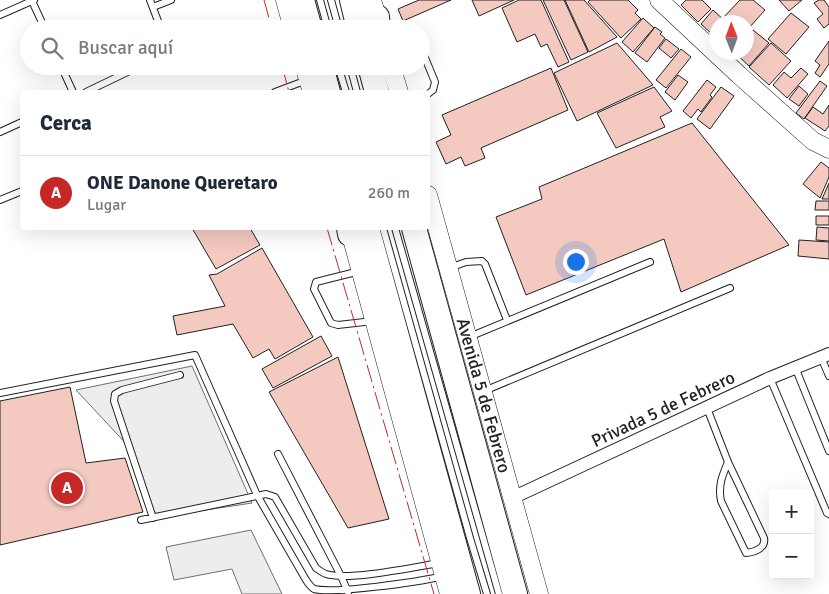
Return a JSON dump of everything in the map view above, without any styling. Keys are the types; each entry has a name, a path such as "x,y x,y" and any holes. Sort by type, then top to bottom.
{"highway":[{"path":"302,0 308,20"},
{"path":"352,0 373,20"},
{"path":"372,75 376,90"},
{"path":"383,75 384,90"},
{"path":"311,76 326,90"},
{"path":"354,230 468,594"},
{"name":"Avenida 5 de Febrero","path":"415,230 515,594"}],"main road":[{"path":"285,0 291,20"},
{"path":"659,0 746,82 814,140 829,149"},
{"path":"394,75 398,90"},
{"name":"Avenida 5 de Febrero","path":"430,202 539,594"},
{"path":"354,230 360,270 449,594"}],"street":[{"name":"Privada 5 de Febrero","path":"512,498 770,378 825,355"}],"lane":[{"path":"0,15 33,0 41,20"},
{"path":"158,20 151,3 171,0"},
{"path":"320,0 326,20"},
{"path":"331,0 337,20"},
{"path":"430,70 435,82 433,90 430,92"},
{"path":"65,75 72,90"},
{"path":"90,90 121,75"},
{"path":"341,75 345,90"},
{"path":"352,75 356,90"},
{"path":"280,90 311,76"},
{"path":"0,132 20,123"},
{"path":"0,200 20,192"},
{"path":"385,230 487,594"},
{"path":"396,230 499,594"},
{"path":"448,268 466,262 482,261 485,264 507,320"},
{"path":"468,337 650,262"},
{"path":"360,270 316,282 314,289 331,322 338,325 374,320"},
{"path":"483,392 730,288"},
{"path":"0,393 195,355 257,495 306,580 315,589 329,593 367,591 442,570"},
{"path":"825,355 829,376"},
{"path":"795,367 829,451"},
{"path":"153,518 114,400 115,394 122,390 180,375"},
{"path":"770,378 829,514"},
{"path":"707,408 728,462 764,538 765,544 751,552 746,553 721,501 719,492 720,481 728,462"},
{"path":"278,454 348,592"},
{"path":"141,520 266,494 275,497 316,568 326,574 341,576 442,570"}],"shaded area":[{"path":"192,366 252,503 153,518 132,450 76,390"},
{"path":"251,530 282,594 242,594 232,569 174,580 166,547"}],"building":[{"path":"419,0 451,0 405,20 403,20 398,9"},
{"path":"472,0 514,0 479,16"},
{"path":"519,0 541,0 569,62 558,67 547,44 541,47 535,34 517,42 502,8"},
{"path":"543,0 564,0 588,52 571,60"},
{"path":"565,0 584,0 617,37 589,52"},
{"path":"590,0 628,0 638,10 635,13 641,19 621,38 588,2"},
{"path":"686,0 702,0 711,9 698,22 681,5"},
{"path":"740,0 753,0 765,10 754,22 754,15 726,15"},
{"path":"779,0 802,0 789,11"},
{"path":"824,0 829,7 829,24 824,28 817,19 823,14 814,3"},
{"path":"713,10 718,15 709,15 709,31 701,24"},
{"path":"791,13 809,27 786,54 768,39"},
{"path":"643,18 654,28 633,52 622,42"},
{"path":"655,27 662,32 660,34 665,38 647,62 635,53"},
{"path":"754,31 769,43 749,66 743,60 754,60"},
{"path":"666,39 679,49 671,58 659,48"},
{"path":"829,41 829,64 820,77 815,73 820,65 815,61"},
{"path":"617,43 653,85 577,121 554,73"},
{"path":"771,43 791,61 769,85 749,67"},
{"path":"681,49 691,57 666,88 656,80"},
{"path":"551,68 568,110 481,148 485,158 465,166 461,157 446,164 436,142 451,135 442,115"},
{"path":"801,68 808,74 787,98 773,85 784,72 791,78"},
{"path":"678,75 688,82 675,100 665,92"},
{"path":"707,80 716,87 710,95 712,97 701,112 698,109 691,118 683,111"},
{"path":"820,81 827,86 804,119 796,113"},
{"path":"799,86 808,94 799,106 789,99"},
{"path":"654,87 672,111 660,117 665,127 616,148 597,113"},
{"path":"721,87 734,96 710,129 697,119"},
{"path":"829,105 829,126 825,131 805,118 813,107 823,114"},
{"path":"692,123 789,245 681,292 664,239 526,295 496,217 542,199 539,187"},
{"path":"821,162 829,168 829,177 820,198 803,184"},
{"path":"829,183 829,199 822,199"},
{"path":"816,201 829,201 829,210 815,210"},
{"path":"816,216 829,216 829,225 816,225"},
{"path":"817,227 829,228 829,241 816,240"},
{"path":"193,230 251,230 260,245 216,269"},
{"path":"799,240 829,242 829,259 798,256"},
{"path":"262,248 313,337 275,359 269,349 253,358 233,324 177,335 173,316 225,306 209,275 217,274"},
{"path":"321,336 332,356 273,388 262,369"},
{"path":"338,357 389,519 348,528 269,392"},
{"path":"70,387 86,463 125,458 143,512 0,545 0,401"}],"power":[{"path":"264,0 270,20"},
{"path":"284,75 288,90"},
{"path":"328,230 434,594"}],"place":[{"name":"ONE Danone Queretaro","path":"67,488"}]}
